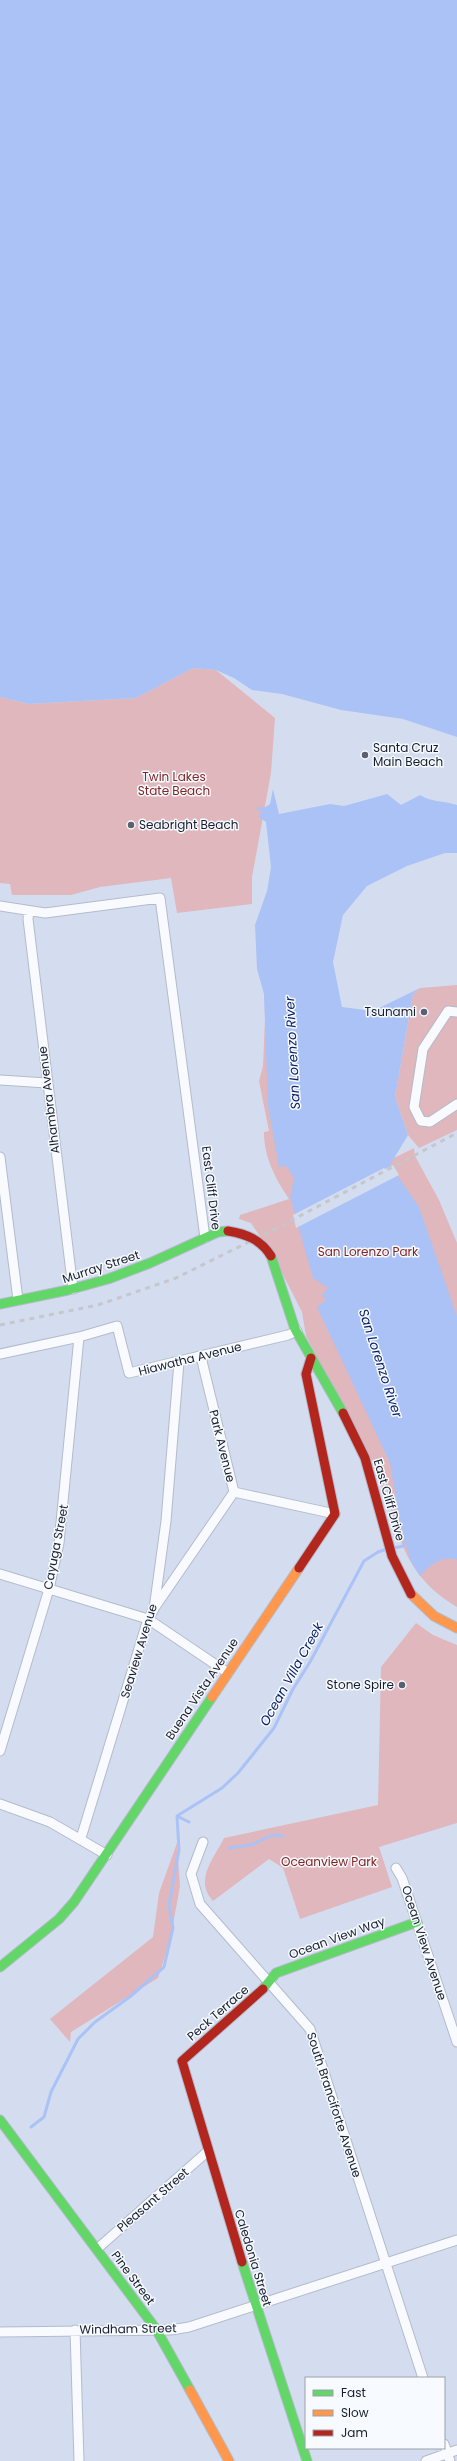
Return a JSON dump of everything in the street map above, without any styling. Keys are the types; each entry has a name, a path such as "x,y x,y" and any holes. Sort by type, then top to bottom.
{"street":[{"name":"East Cliff Drive","path":"0,906 45,913 160,898 205,1238 228,1231 255,1238 267,1248 297,1331 364,1457 385,1524 397,1570 414,1598 430,1614 457,1628"},
{"name":"Alhambra Avenue","path":"29,911 28,919 47,1083 73,1290"},
{"path":"457,1012 448,1011 423,1049 414,1107 421,1121 430,1122 457,1104"},
{"path":"0,1080 47,1083"},
{"path":"0,1157 18,1300"},
{"name":"Murray Street","path":"0,1304 73,1290 147,1265 205,1238"},
{"name":"Hiawatha Avenue","path":"0,1354 79,1337 117,1326 129,1373 288,1335 297,1331"},
{"name":"Cayuga Street","path":"0,1751 49,1589 59,1543 65,1496 79,1337"},
{"name":"Park Avenue","path":"154,1609 234,1492 201,1356"},
{"path":"234,1492 335,1514 306,1374 311,1358"},
{"name":"Seaview Avenue","path":"81,1838 148,1619 154,1609 166,1521 179,1362"},
{"path":"309,1389 311,1375 319,1371"},
{"name":"Buena Vista Avenue","path":"0,1968 59,1919 74,1902 335,1514"},
{"path":"0,1574 148,1619 228,1673"},
{"path":"0,1804 38,1817 81,1838 106,1855"},
{"name":"South Branciforte Avenue","path":"203,1842 191,1874 200,1904 310,2029 423,2377"},
{"name":"Ocean View Avenue","path":"396,1868 402,1878 457,2042"},
{"name":"Ocean View Way","path":"269,1982 276,1973 417,1922"},
{"name":"Peck Terrace","path":"182,2061 269,1982"},
{"name":"Caledonia Street","path":"182,2061 255,2307 307,2461"},
{"name":"Pine Street","path":"0,2120 156,2329 229,2461"},
{"name":"Pleasant Street","path":"97,2249 208,2151"},
{"name":"Windham Street","path":"0,2332 171,2330 189,2328 457,2240"},
{"path":"75,2330 79,2461"},
{"path":"445,2447 448,2457"},
{"path":"426,2461 448,2457 457,2450"}],"green space":[{"name":"Twin Lakes State Beach","path":"193,668 216,670 275,718 271,773 252,877 252,904 177,913 171,878 100,887 71,895 12,895 10,884 0,883 0,697 29,704 136,698"},
{"name":"San Lorenzo Park","path":"263,901 273,903 343,1167 396,1157 414,1148 415,1156 439,1200 457,1243 457,1607 439,1595 426,1582 406,1553 394,1520 385,1481 382,1488 379,1477 306,1336 302,1312 274,1257 251,1223 239,1219 240,1215 289,1199 271,1167 264,1141 264,1132 269,1131 259,1081 263,1066 265,1019"},
{"path":"457,985 457,1130 419,1148 408,1135 395,1097 413,994 420,988"},
{"name":"Oceanview Park","path":"416,1623 433,1635 457,1645 457,1823 379,1847 392,1887 300,1919 283,1868 269,1859 213,1901 205,1885 205,1878 207,1870 224,1838 378,1805 381,1667"},
{"path":"177,1843 180,1886 170,1941 158,1978 71,2032 70,2042 50,2019 153,1937 159,1893"}],"water":[{"path":"0,0 457,0 457,737 403,719 341,710 282,694 252,690 234,678 216,670 193,668 136,698 29,704 0,697"},
{"name":"San Lorenzo Park","path":"273,789 279,814 330,804 344,806 387,794 401,805 420,795 425,798 457,805 457,853 445,853 407,866 367,886 343,915 333,962 342,1007 373,1011 420,988 413,994 395,1097 408,1135 390,1165 419,1207 457,1317 457,1560 446,1559 436,1562 427,1568 420,1576 410,1560 400,1522 390,1463 317,1307 326,1300 322,1295 328,1288 313,1278 290,1197 294,1179 287,1166 279,1167 268,1106 264,994 257,969 255,925 267,891 271,867 266,822 259,817 262,809 270,804"}],"pier":[{"path":"393,1165 399,1175 296,1228 293,1215 384,1168 385,1169"}],"waterway":[{"path":"258,809 262,809 264,812"},
{"name":"Ocean Villa Creek","path":"394,1548 403,1546 407,1539"},
{"name":"Ocean Villa Creek","path":"31,2127 44,2117 51,2092 78,2039 95,2022 131,1996 164,1967 173,1928 169,1905 179,1850 177,1816 222,1788 238,1773 274,1728 293,1689 310,1662 364,1561 378,1552 387,1549"},
{"path":"177,1816 189,1822"},
{"path":"229,1848 251,1845 272,1835 283,1836"}],"railway":[{"path":"0,1325 98,1305 176,1278 277,1228 457,1133"}],"traffic: fast":[{"path":"0,1304 68,1290 108,1279 150,1263 218,1232 228,1231"},
{"path":"271,1256 295,1329 343,1413"},
{"path":"0,1967 59,1919 74,1902 212,1697"},
{"path":"263,1989 276,1973 417,1922"},
{"path":"0,2120 156,2329 190,2390"},
{"path":"242,2262 307,2461"}],"traffic: slow":[{"path":"212,1697 299,1568"},
{"path":"411,1594 434,1616 457,1628"},
{"path":"190,2390 229,2461"}],"traffic: jam":[{"path":"228,1231 253,1239 263,1246 271,1256"},
{"path":"299,1568 335,1514 306,1374 311,1358"},
{"path":"343,1413 365,1458 392,1556 411,1594"},
{"path":"242,2262 182,2061 263,1989"}],"place":[{"name":"Santa Cruz Main Beach","path":"365,755"},
{"name":"Seabright Beach","path":"131,825"},
{"name":"Tsunami","path":"424,1012"},
{"name":"Stone Spire","path":"402,1685"}],"water label":[{"name":"San Lorenzo River","path":"292,1053"},
{"name":"San Lorenzo River","path":"381,1363"}]}
